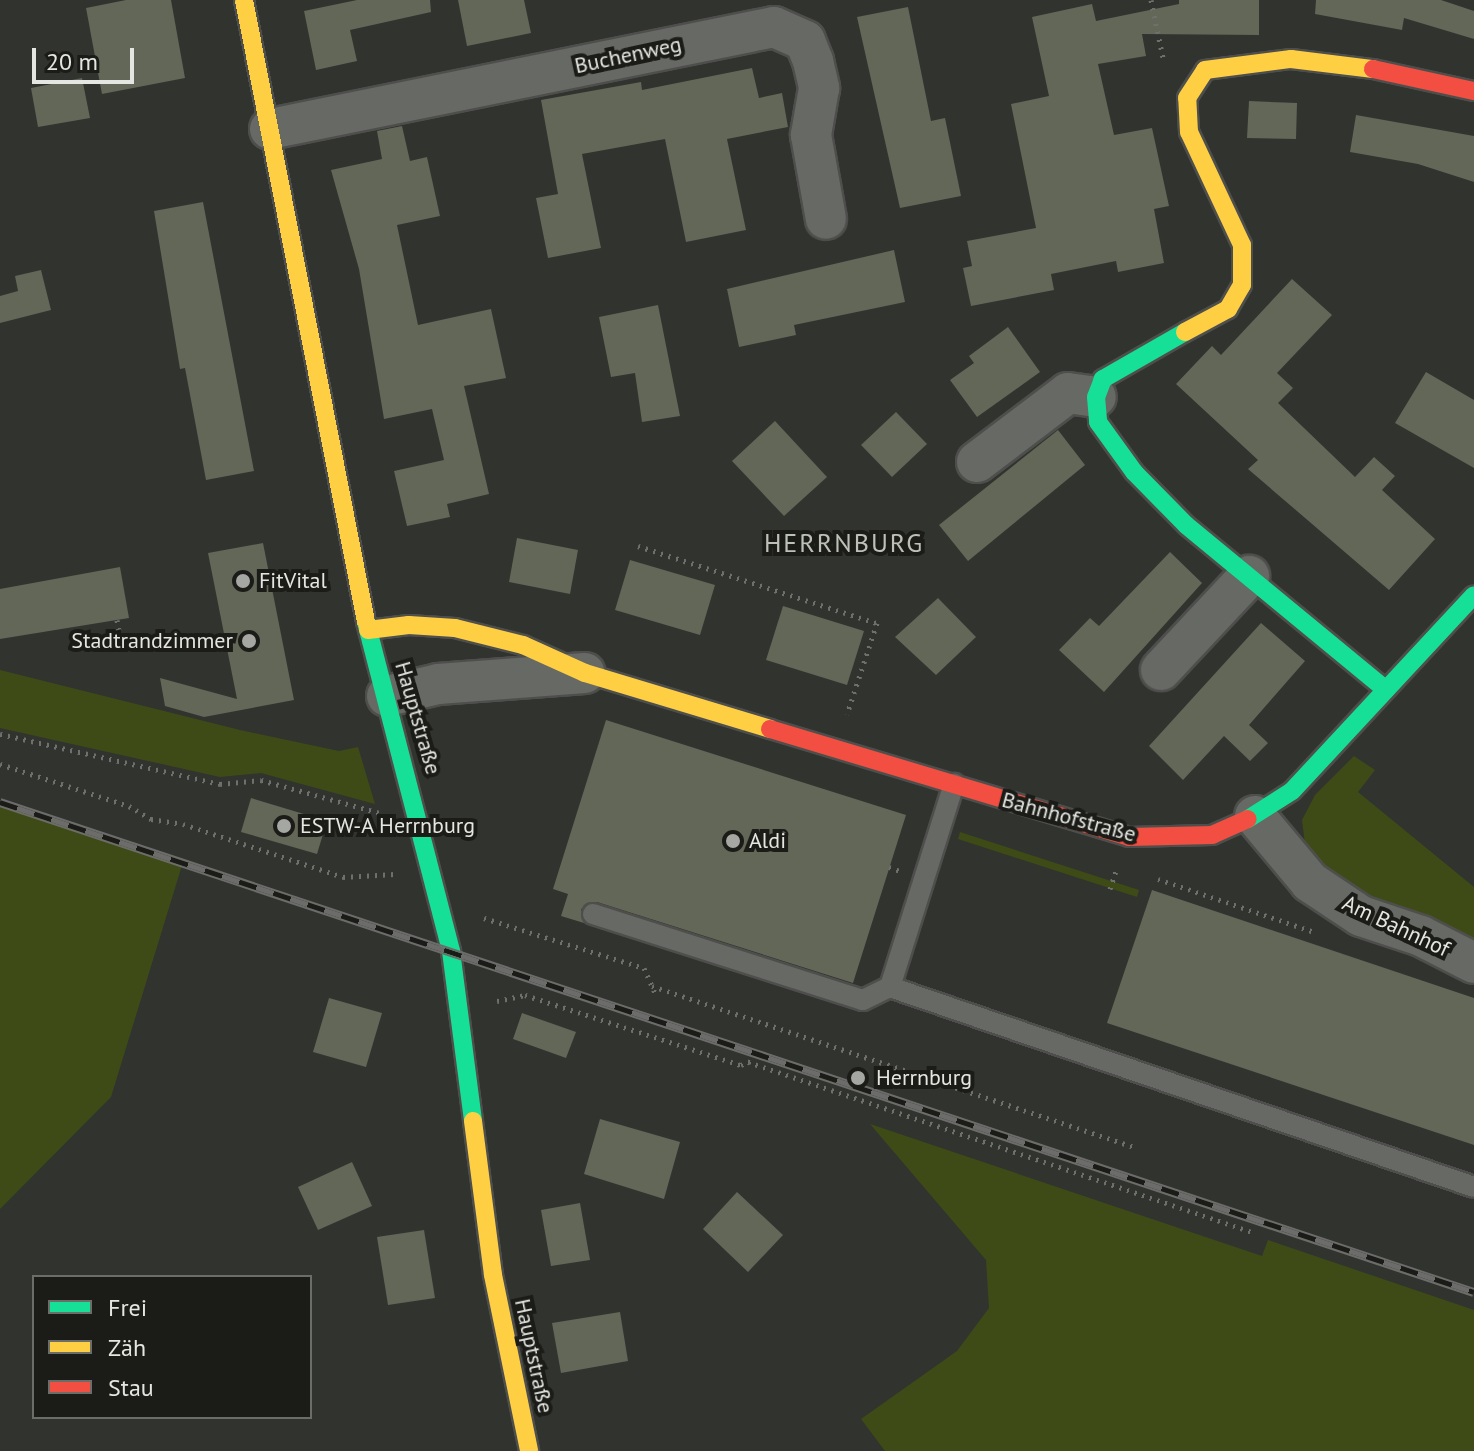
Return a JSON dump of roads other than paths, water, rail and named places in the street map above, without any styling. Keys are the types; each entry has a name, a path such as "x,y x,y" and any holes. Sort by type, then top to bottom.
{"street":[{"name":"Hauptstraße","path":"244,0 368,630 418,807 461,1008 493,1275 529,1451"},
{"name":"Buchenweg","path":"270,129 774,27 805,41 813,61 819,88 811,135 826,219"},
{"path":"1386,690 1186,525 1134,472 1098,422 1096,397 1103,379 1118,366 1228,309 1242,285 1242,245 1189,132 1187,98 1194,81 1217,65 1291,59 1360,66 1474,91"},
{"path":"977,462 1068,393 1096,397"},
{"path":"1161,670 1249,576"},
{"name":"Bahnhofstraße","path":"368,630 455,628 523,645 585,673 1129,837 1212,835 1255,816 1292,791 1474,595"},
{"name":"Bahnhofstraße","path":"387,696 438,684 585,673"},
{"name":"Am Bahnhof","path":"1255,816 1310,882 1361,916 1421,936 1474,963"}],"lane":[{"path":"890,987 954,784"},
{"path":"593,914 863,1000 890,987 1474,1187"}],"railway":[{"path":"0,802 1474,1292"}],"place":[{"name":"FitVital","path":"243,581"},
{"name":"Stadtrandzimmer","path":"249,641"},
{"name":"ESTW-A Herrnburg","path":"284,826"},
{"name":"Aldi","path":"733,841"},
{"name":"Herrnburg","path":"858,1078"}],"district":[{"name":"HERRNBURG","path":"844,543"}]}
